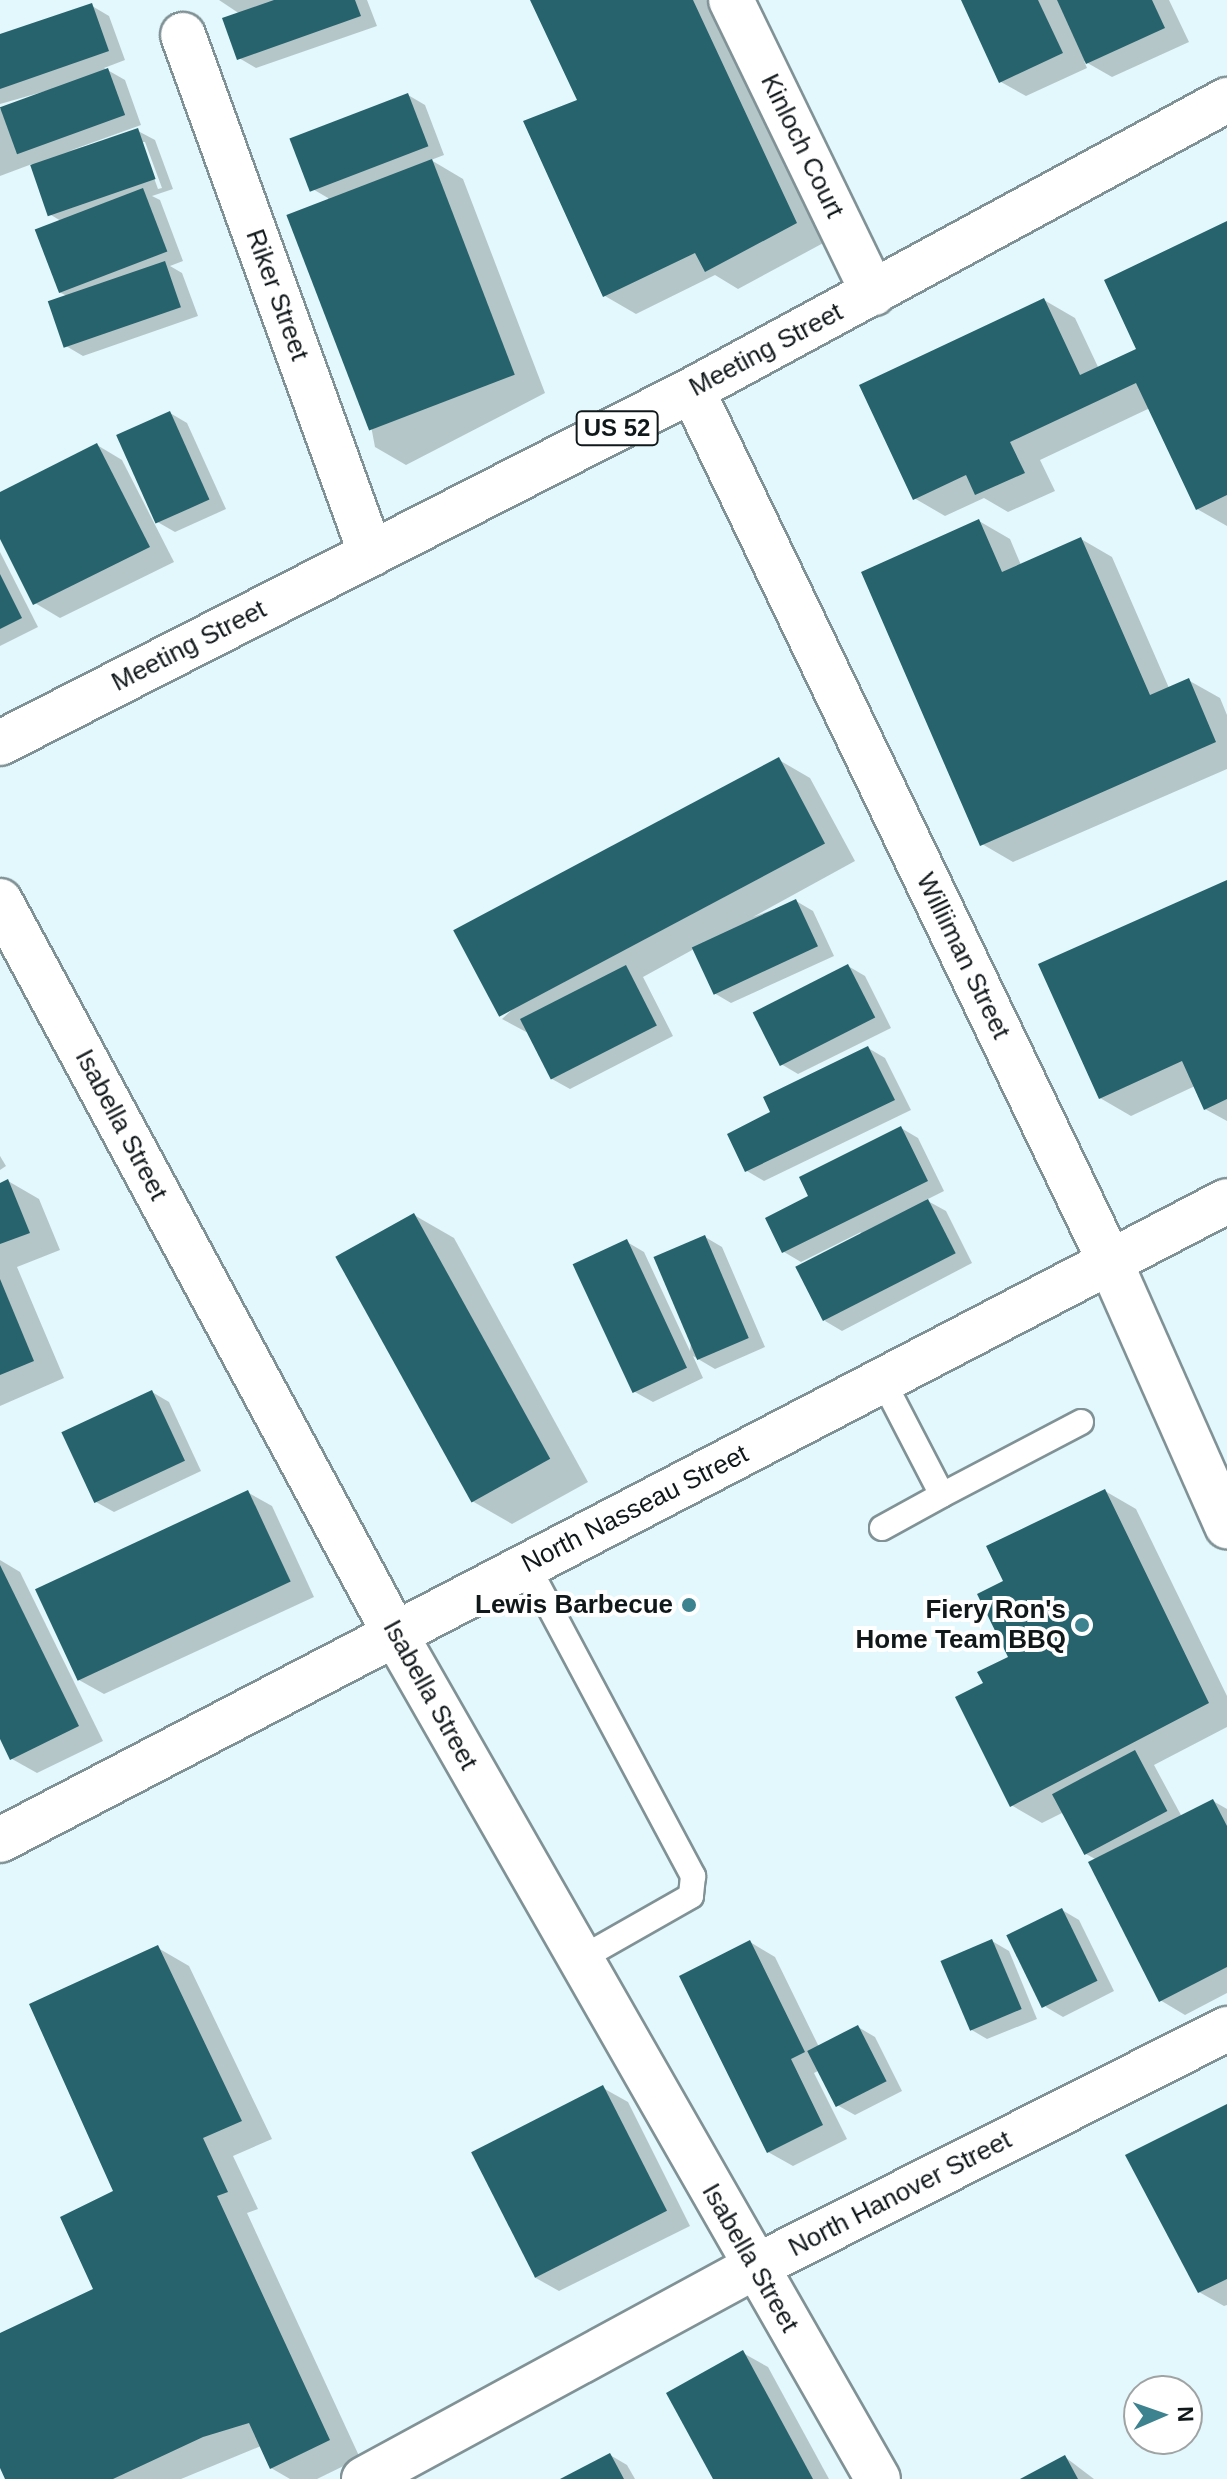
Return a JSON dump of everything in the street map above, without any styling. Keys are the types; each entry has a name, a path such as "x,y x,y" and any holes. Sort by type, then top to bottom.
{"street":[{"name":"Kinloch Court","path":"731,0 873,293"},
{"name":"Riker Street","path":"183,35 371,554"},
{"name":"Meeting Street","path":"0,743 692,390 1227,100"},
{"name":"Williiman Street","path":"692,390 1111,1264 1227,1526"},
{"name":"Isabella Street","path":"0,901 395,1634 878,2479"},
{"name":"North Nasseau Street","path":"0,1840 1227,1201"},
{"name":"North Hanover Street","path":"364,2479 755,2267 1227,2029"}],"lane":[{"path":"883,1381 942,1495"},
{"path":"882,1528 1081,1422"},
{"path":"527,1565 693,1876 691,1896 580,1959"}],"building":[{"path":"274,0 355,0 361,16 237,60 222,18"},
{"path":"530,0 693,0 797,223 705,272 695,253 603,297 523,121 577,100"},
{"path":"961,0 1038,0 1063,53 999,83"},
{"path":"1057,0 1152,0 1165,28 1086,64"},
{"path":"92,3 109,51 0,89 0,34"},
{"path":"108,68 125,115 17,154 0,107"},
{"path":"408,93 428,146 310,192 289,139"},
{"path":"138,128 156,179 48,216 30,165"},
{"path":"432,159 515,375 369,431 286,215"},
{"path":"143,188 167,251 59,293 35,230"},
{"path":"1227,221 1227,495 1196,510 1136,383 1010,442 1025,473 975,495 966,475 913,500 859,385 1044,298 1080,375 1136,349 1104,280"},
{"path":"165,261 181,307 64,348 48,301"},
{"path":"170,411 209,500 156,524 116,435"},
{"path":"97,443 150,547 33,605 0,539 0,492"},
{"path":"979,519 1002,572 1081,537 1150,695 1189,678 1216,742 980,846 861,572"},
{"path":"0,574 22,618 0,629"},
{"path":"779,757 825,844 499,1017 453,930"},
{"path":"1227,880 1227,1099 1204,1110 1182,1061 1099,1099 1038,964"},
{"path":"796,899 818,946 714,995 692,948"},
{"path":"848,964 875,1017 780,1066 753,1013"},
{"path":"626,965 657,1026 551,1080 520,1019"},
{"path":"868,1046 895,1100 745,1172 727,1134 770,1112 763,1097"},
{"path":"901,1126 928,1181 782,1253 765,1218 808,1196 799,1177"},
{"path":"8,1179 30,1233 0,1244 0,1183"},
{"path":"928,1199 956,1253 823,1321 795,1267"},
{"path":"414,1213 550,1459 472,1502 335,1257"},
{"path":"705,1235 749,1338 697,1360 653,1257"},
{"path":"627,1239 687,1368 633,1393 573,1264"},
{"path":"0,1279 34,1361 0,1375"},
{"path":"152,1390 185,1461 94,1503 61,1432"},
{"name":"Fiery Ron's Home Team BBQ","path":"1105,1489 1209,1703 1010,1807 955,1697 983,1683 977,1672 1008,1657 977,1594 1003,1581 986,1546"},
{"path":"248,1490 291,1582 78,1681 35,1589"},
{"path":"0,1565 79,1726 10,1760 0,1739"},
{"path":"1135,1750 1167,1811 1084,1855 1052,1794"},
{"path":"1213,1799 1227,1826 1227,1967 1159,2002 1088,1862"},
{"path":"1062,1908 1098,1981 1042,2008 1006,1935"},
{"path":"992,1939 1022,2009 970,2031 940,1961"},
{"path":"750,1940 805,2052 791,2059 823,2125 767,2153 679,1976"},
{"path":"158,1945 242,2121 203,2138 228,2192 217,2196 330,2440 270,2469 249,2423 203,2437 113,2479 5,2479 0,2468 0,2333 93,2289 60,2217 113,2191 29,2004"},
{"path":"858,2025 887,2081 836,2107 807,2051"},
{"path":"603,2085 667,2211 535,2278 471,2152"},
{"path":"1227,2104 1227,2279 1198,2293 1125,2155"},
{"path":"743,2350 813,2479 713,2479 666,2393"},
{"path":"610,2453 624,2479 560,2479"},
{"path":"1065,2455 1078,2479 1020,2479"}],"place":[{"name":"Lewis Barbecue","path":"689,1605"},
{"name":"Fiery Ron's Home Team BBQ","path":"1082,1625"}]}
